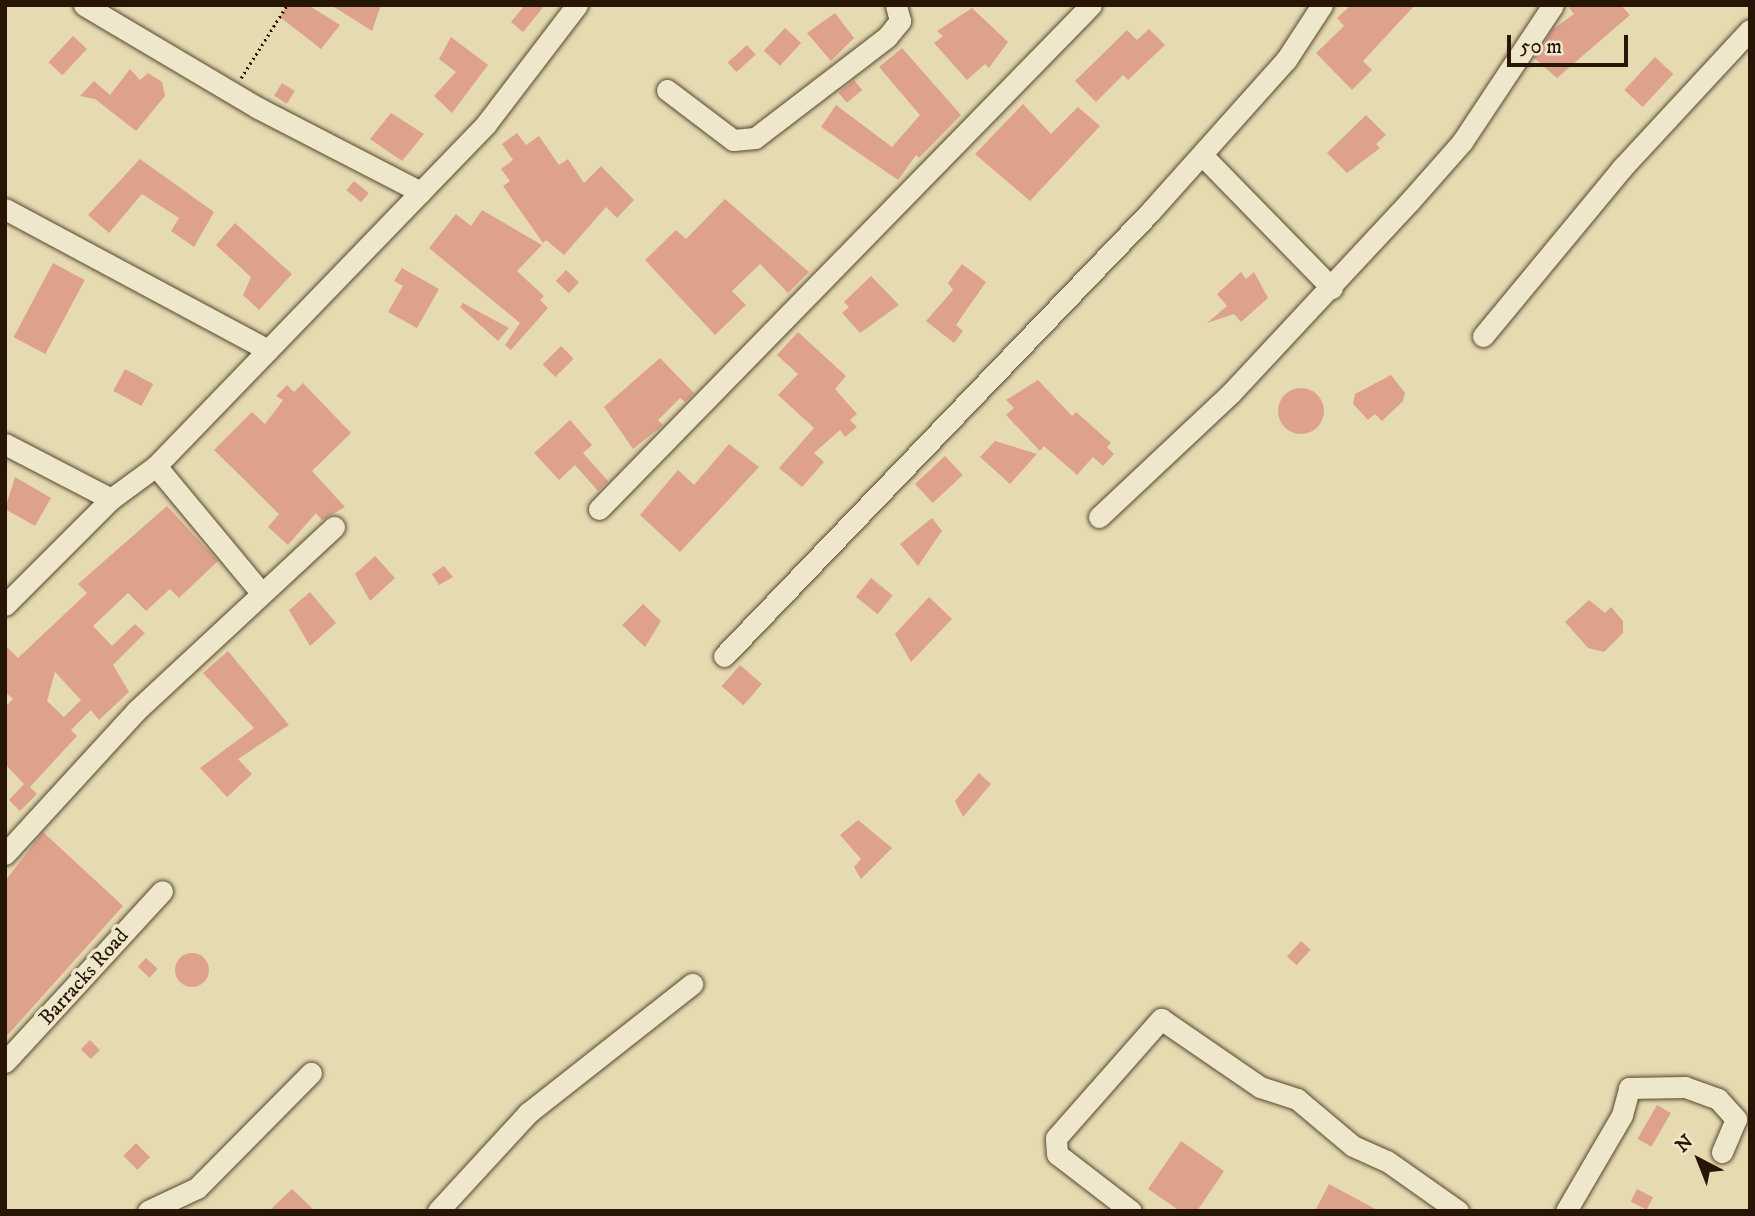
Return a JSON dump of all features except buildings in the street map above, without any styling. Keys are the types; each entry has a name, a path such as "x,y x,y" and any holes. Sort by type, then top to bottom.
{"street":[{"path":"84,5 231,92 421,192"},
{"path":"5,605 111,499 156,466 486,124 577,5"},
{"path":"667,90 733,140 755,138 887,37 900,21 896,5"},
{"path":"599,509 1091,5"},
{"path":"724,656 1202,155 1286,60 1322,5"},
{"path":"1099,517 1332,288 1462,142 1553,5"},
{"path":"1483,336 1622,168 1750,30"},
{"path":"1202,155 1332,288"},
{"path":"5,209 268,350"},
{"path":"5,444 111,499"},
{"path":"156,466 259,590"},
{"path":"5,854 84,765 259,590 334,527"},
{"name":"Barracks Road","path":"5,1062 162,891"},
{"path":"438,1211 528,1112 692,984"},
{"path":"1131,1211 1057,1154 1056,1138 1161,1019 1260,1087 1297,1100 1353,1146 1387,1161 1458,1211"},
{"path":"148,1211 197,1188 311,1073"},
{"path":"1566,1211 1622,1115 1629,1088 1685,1087 1718,1099 1743,1122 1722,1152"}],"path":[{"path":"231,92 287,5"}]}
